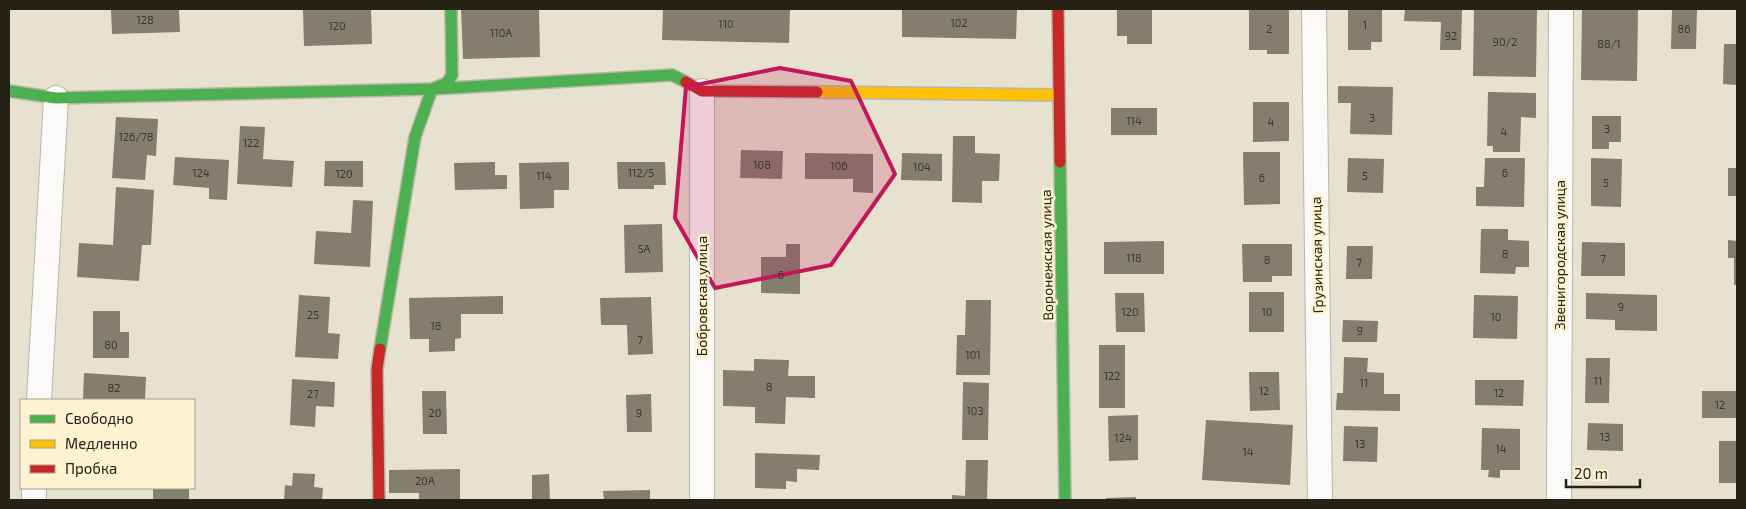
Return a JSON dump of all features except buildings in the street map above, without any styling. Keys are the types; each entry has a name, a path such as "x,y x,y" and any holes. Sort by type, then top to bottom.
{"street":[{"path":"379,500 377,369 415,137 432,89 447,83 452,75 451,9"},
{"name":"Воронежская улица","path":"1058,9 1065,500"},
{"name":"Грузинская улица","path":"1314,9 1320,500"},
{"name":"Звенигородская улица","path":"1559,500 1561,9"},
{"path":"9,91 56,98 432,89 672,75 702,92 1059,95"},
{"name":"Бобровская улица","path":"702,92 702,500"},
{"path":"39,399 56,98"}],"highlighted area":[{"path":"780,68 851,81 895,174 831,265 715,288 675,218 686,87"}],"traffic: fast":[{"path":"380,349 415,137 432,89 447,83 452,75 451,9"},
{"path":"9,91 56,98 432,89 672,75 686,82"},
{"path":"1060,162 1065,500"}],"traffic: slow":[{"path":"817,92 1059,95"}],"traffic: jam":[{"path":"1058,9 1060,162"},
{"path":"686,82 702,91 817,92"},
{"path":"379,500 377,369 380,349"}]}
